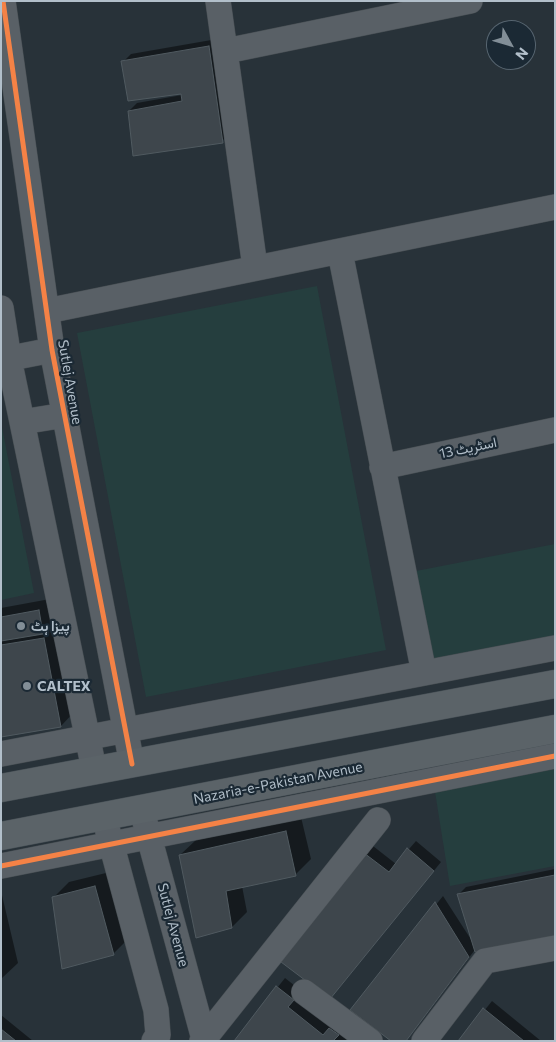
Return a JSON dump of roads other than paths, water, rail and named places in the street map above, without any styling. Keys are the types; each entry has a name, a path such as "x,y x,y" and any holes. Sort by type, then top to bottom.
{"main road":[{"path":"1,788 555,684"},
{"name":"Nazaria-e-Pakistan Avenue","path":"1,836 104,817 141,808 554,736"}],"street":[{"name":"Sutlej Avenue","path":"3,1 52,350 132,764"},
{"path":"218,1 255,267"},
{"path":"226,51 415,7 470,1"},
{"path":"47,311 555,207"},
{"path":"340,252 424,673"},
{"path":"1,308 5,360 22,422 94,770"},
{"path":"5,360 52,350"},
{"path":"22,422 65,416"},
{"name":"اسٹریٹ 13","path":"382,467 555,430"},
{"path":"1,754 555,648"},
{"path":"1,866 149,836 554,736"},
{"name":"Sutlej Avenue","path":"141,808 203,1040"},
{"path":"104,817 156,1010 158,1035 154,1041"},
{"path":"203,1040 378,820"},
{"path":"424,1041 485,961 555,948"},
{"path":"304,992 370,1041"}],"place":[{"name":"پیزا ہٹ","path":"21,626"},
{"name":"CALTEX","path":"27,686"}]}
